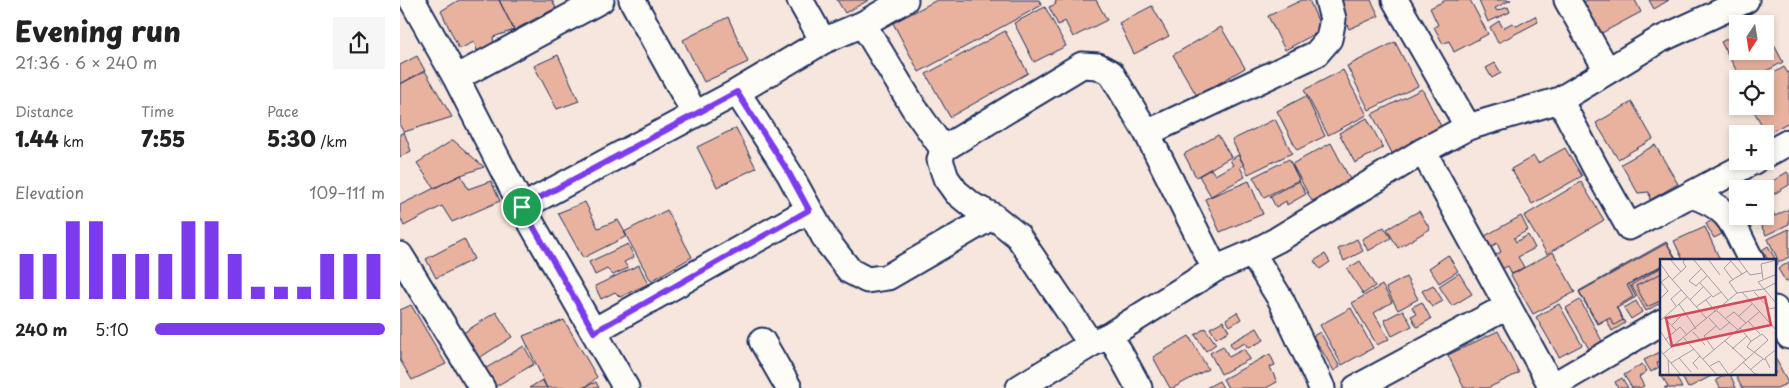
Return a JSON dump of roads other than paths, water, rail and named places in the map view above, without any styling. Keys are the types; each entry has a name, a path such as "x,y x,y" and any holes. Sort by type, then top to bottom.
{"street":[{"path":"412,0 456,78 522,207 626,388"},
{"path":"456,78 602,0"},
{"path":"632,0 696,114"},
{"path":"800,0 823,41"},
{"path":"522,207 737,92 823,41 863,24 905,0"},
{"path":"1147,133 1316,54 1329,39 1333,19 1328,0"},
{"path":"1395,0 1468,127"},
{"path":"1567,0 1607,70"},
{"path":"1019,388 1215,269 1252,253 1423,151 1468,127 1560,100 1716,6 1746,0"},
{"path":"863,24 914,108 942,149 940,160 946,178 956,192 973,206 993,216 1018,236 1139,388"},
{"path":"942,149 1082,65 1098,66 1111,73 1147,133 1215,269"},
{"path":"737,92 789,173 826,240 850,271 868,280 888,277 993,216"},
{"path":"1560,100 1629,227 1737,170"},
{"path":"1774,150 1789,142"},
{"path":"1423,151 1550,387 1660,323"},
{"path":"1691,195 1718,206 1728,216 1750,259"},
{"path":"594,332 809,210"},
{"path":"1252,253 1281,300 1322,388"},
{"path":"400,255 482,388"},
{"path":"1356,388 1508,306"},
{"path":"1776,311 1789,336"},
{"path":"762,341 789,388"}]}
